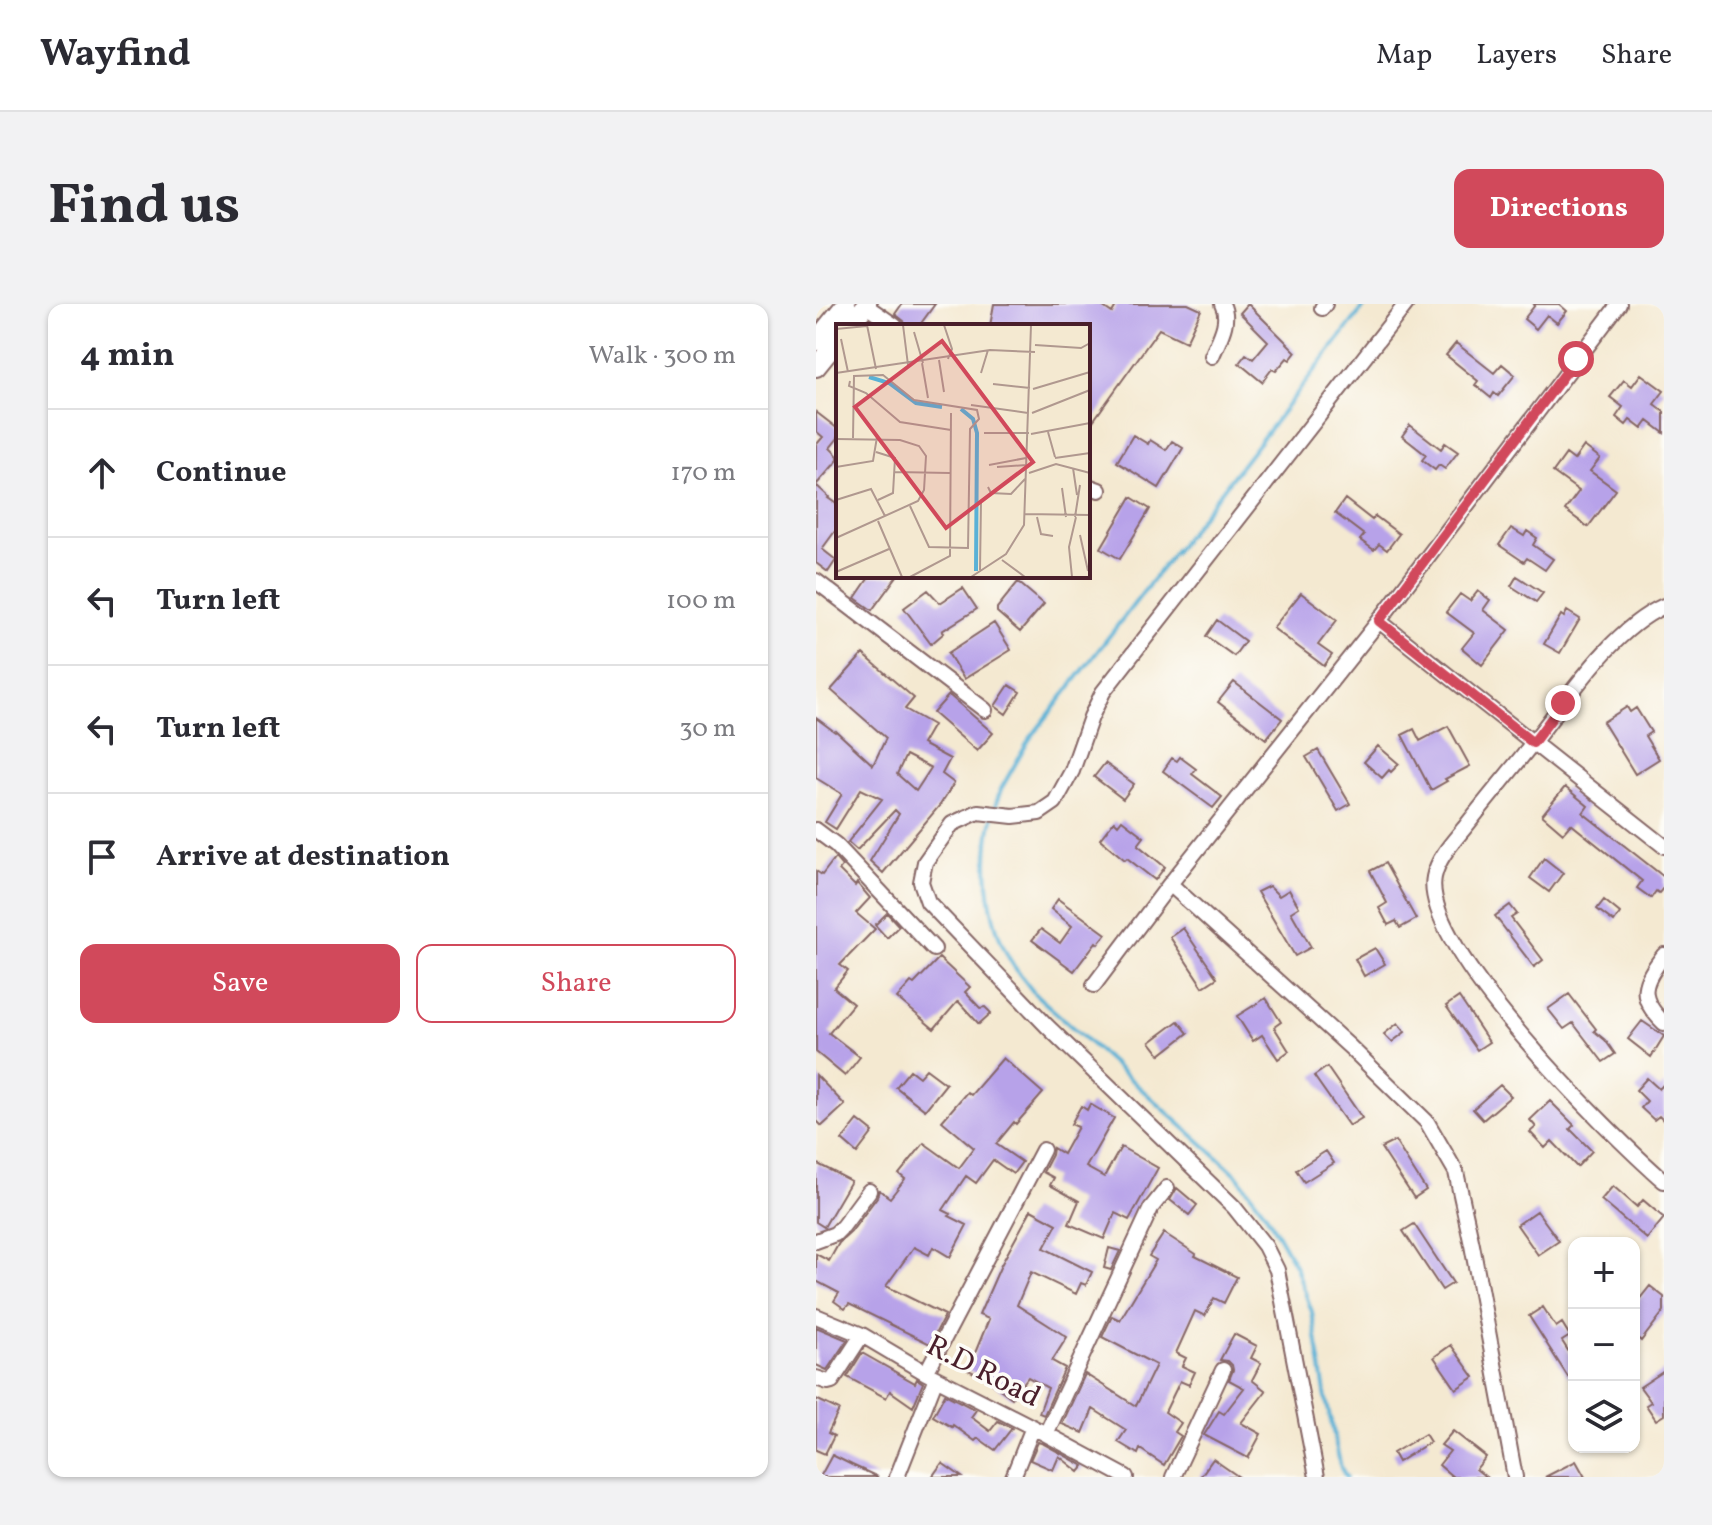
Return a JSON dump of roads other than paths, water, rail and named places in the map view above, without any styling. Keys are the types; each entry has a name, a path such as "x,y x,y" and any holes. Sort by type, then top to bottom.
{"main road":[{"path":"838,324 846,304"},
{"path":"851,324 867,305"},
{"path":"827,352 836,329"}],"street":[{"path":"1212,356 1225,324 1226,312 1222,304"},
{"path":"1317,1477 1277,1270 1265,1246 1234,1207 1058,1037 928,902 921,882 925,862 952,824 978,812 1013,816 1039,813 1055,802 1072,771 1103,692 1406,304"},
{"path":"1094,985 1170,884 1379,621 1619,304"},
{"path":"867,305 892,324"},
{"path":"816,581 985,710"},
{"path":"1664,606 1622,635 1563,703 1437,865 1433,881 1435,899 1447,930 1490,996 1591,1113 1664,1181"},
{"path":"1379,621 1664,846"},
{"path":"816,830 836,845 934,949"},
{"path":"1170,884 1350,1047 1427,1122 1456,1172 1515,1477"},
{"path":"1664,955 1645,985 1646,997 1653,1012 1664,1023"},
{"path":"897,1477 931,1376 1043,1150"},
{"path":"1013,1477 1040,1430 1151,1208 1167,1188"},
{"path":"816,1241 835,1234 869,1191"},
{"name":"R.D Road","path":"816,1316 862,1335 931,1376 1126,1477"},
{"path":"816,1378 832,1381 862,1335"},
{"path":"1173,1477 1223,1370"}],"waterway":[{"path":"994,810 1001,789 1029,740 1366,304"},
{"path":"992,818 987,852 988,889 996,925 1014,967 1034,993 1235,1173 1266,1214 1296,1267 1312,1312 1326,1399 1341,1468 1346,1477"}]}
